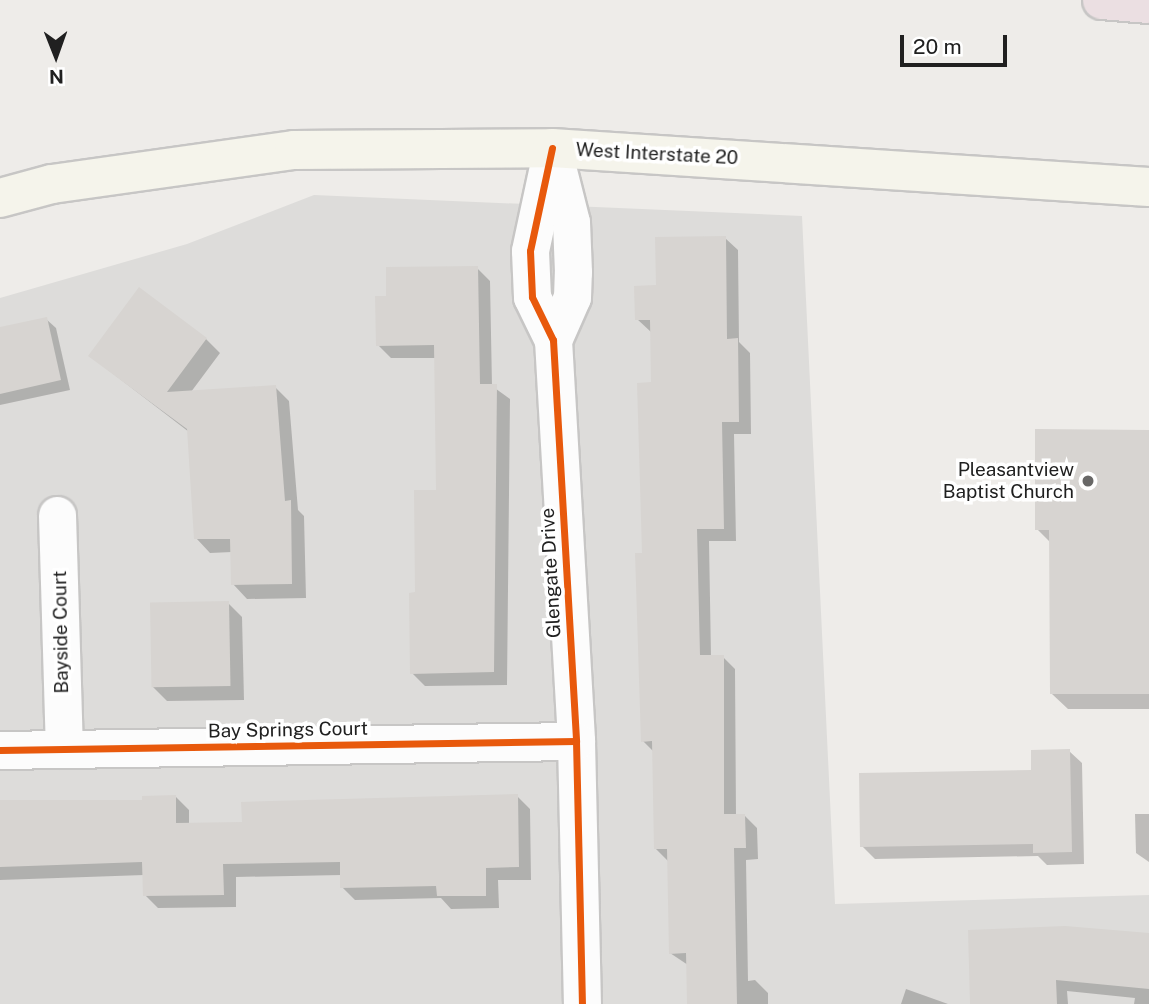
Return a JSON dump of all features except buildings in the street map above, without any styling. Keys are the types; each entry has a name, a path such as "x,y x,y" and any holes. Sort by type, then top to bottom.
{"highway":[{"path":"1102,0 1149,4"}],"main road":[{"name":"West Interstate 20","path":"0,198 52,184 293,150 552,148 1149,187"}],"street":[{"name":"Glengate Drive","path":"552,148 571,222 572,251 572,297 553,340"},
{"name":"Glengate Drive","path":"552,148 530,251 532,297 553,340 576,741 582,1004"},
{"path":"530,251 572,251"},
{"name":"Bayside Court","path":"57,514 64,749"},
{"name":"Bay Springs Court","path":"0,750 576,741"}],"shaded area":[{"path":"314,195 802,216 835,904 1149,895 1149,1004 0,1004 0,298 187,244"}],"cycle path":[{"path":"552,148 530,251 532,297 553,340 576,741 582,1004"},
{"path":"0,750 576,741"}],"place":[{"name":"Pleasantview Baptist Church","path":"1088,481"}]}
